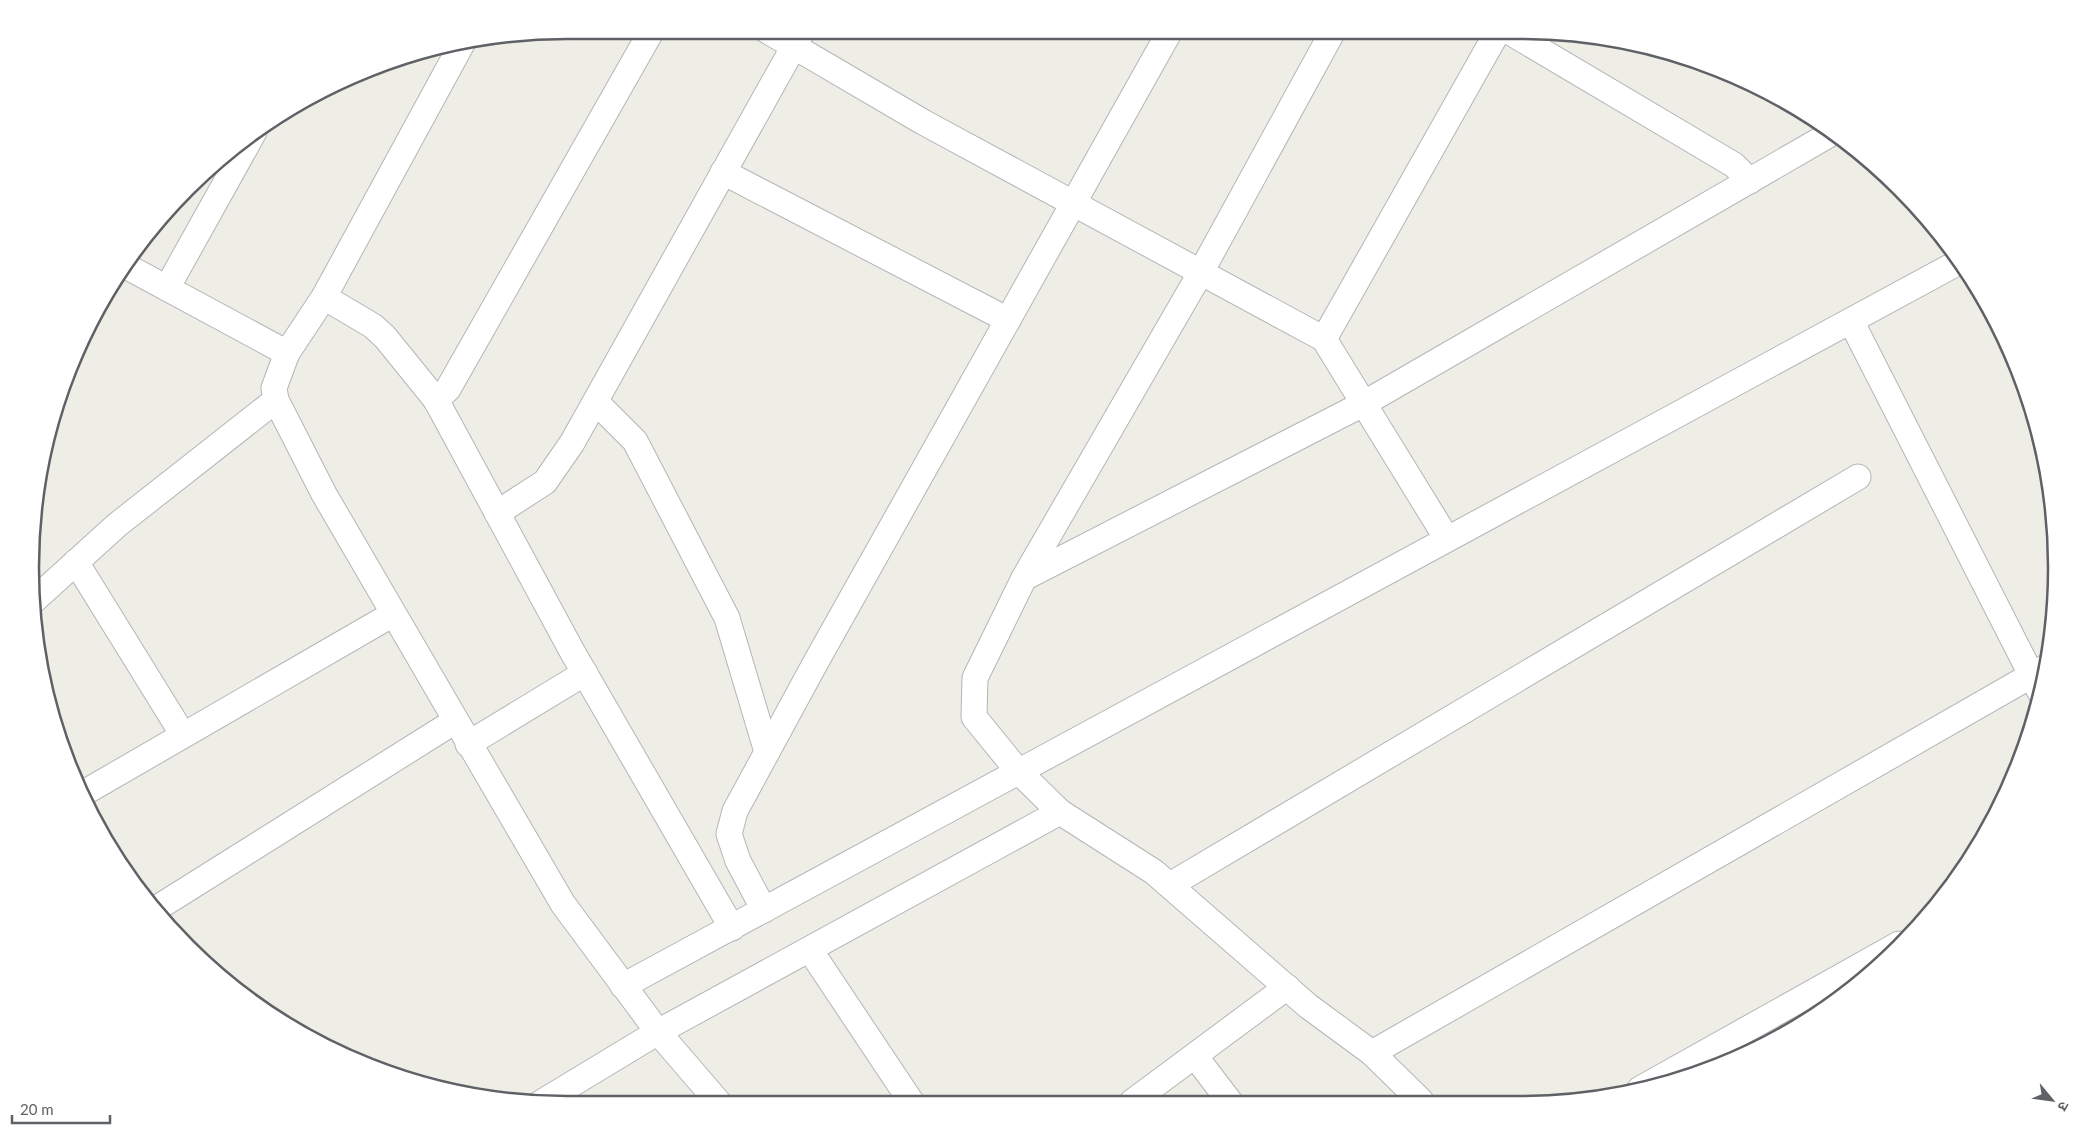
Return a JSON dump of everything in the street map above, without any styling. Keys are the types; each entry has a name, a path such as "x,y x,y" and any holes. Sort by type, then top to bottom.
{"street":[{"path":"436,400 448,389 647,39"},
{"path":"497,513 545,482 572,443 798,39"},
{"path":"800,39 923,122 1324,340 1447,539"},
{"path":"764,910 738,861 729,834 735,810 1166,39"},
{"path":"1329,39 1201,272 1024,578 975,678 974,717 1018,771 1060,812 1154,872 1308,1006 1372,1053 1415,1096"},
{"path":"1324,340 1493,39"},
{"path":"1522,39 1734,165 1750,180"},
{"path":"458,50 324,297 287,353 274,388 276,400 324,494 563,904 658,1032 713,1096"},
{"path":"1024,578 1363,404 1825,137"},
{"path":"167,288 244,149"},
{"path":"723,172 1008,320"},
{"path":"623,986 1953,266"},
{"path":"132,269 287,353"},
{"path":"324,297 373,326 385,337 436,400 585,673 732,928"},
{"path":"1851,321 2037,676"},
{"path":"40,594 117,525 276,400"},
{"path":"596,402 635,442 727,618 767,752"},
{"path":"1170,885 1858,477"},
{"path":"76,562 183,735"},
{"path":"88,790 393,614"},
{"path":"468,744 585,673"},
{"path":"1372,1053 2036,680"},
{"path":"161,905 455,721"},
{"path":"552,1096 658,1032 1060,812"},
{"path":"810,950 907,1096"},
{"path":"1698,1065 1875,959"},
{"path":"1140,1096 1287,988"},
{"path":"1195,1056 1225,1096"}]}
